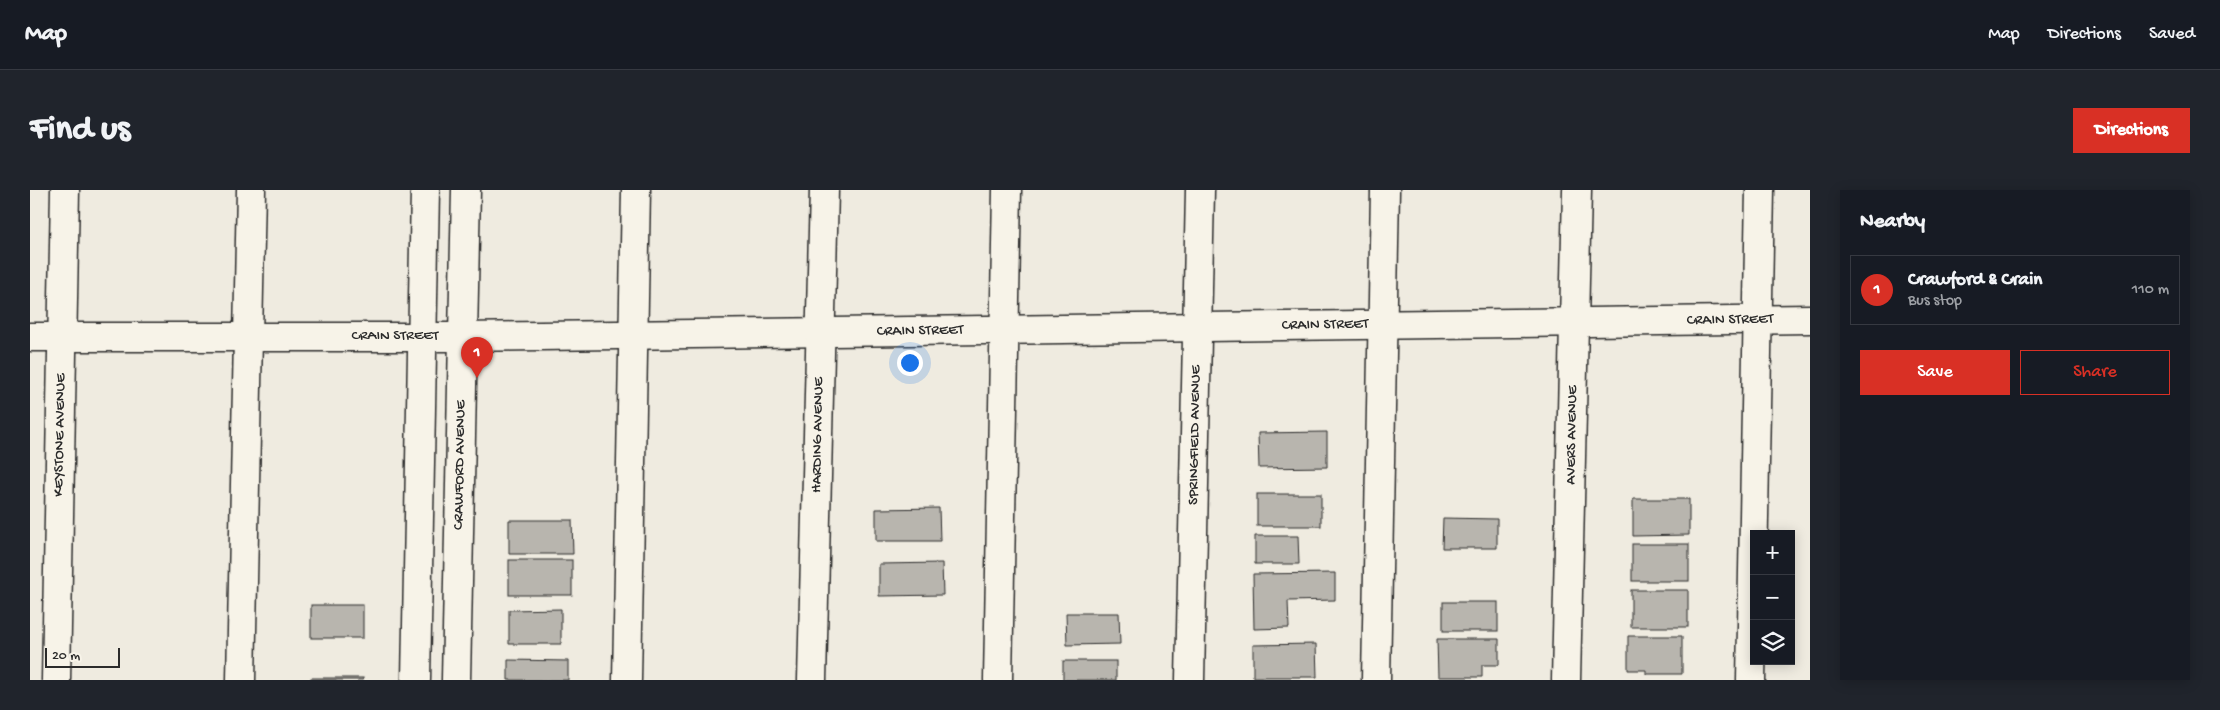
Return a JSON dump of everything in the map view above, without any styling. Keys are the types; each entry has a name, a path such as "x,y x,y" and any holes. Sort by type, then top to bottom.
{"street":[{"name":"KEYSTONE AVENUE","path":"56,680 65,190"},
{"path":"241,680 251,190"},
{"path":"416,680 425,190"},
{"name":"CRAWFORD AVENUE","path":"456,680 466,190"},
{"path":"627,680 636,190"},
{"name":"HARDING AVENUE","path":"812,680 824,190"},
{"path":"998,680 1008,190"},
{"name":"SPRINGFIELD AVENUE","path":"1190,680 1200,190"},
{"path":"1376,680 1385,190"},
{"name":"AVERS AVENUE","path":"1566,680 1577,190"},
{"path":"1751,680 1760,190"},
{"name":"CRAIN STREET","path":"30,337 463,337 1810,319"}],"building":[{"path":"1327,432 1327,467 1259,468 1258,433"},
{"path":"1257,494 1321,494 1321,526 1257,526"},
{"path":"1633,499 1689,499 1689,535 1633,536"},
{"path":"939,508 940,541 876,541 876,509"},
{"path":"1443,518 1497,519 1497,548 1442,548"},
{"path":"509,520 572,520 573,554 509,554"},
{"path":"1255,536 1298,536 1299,564 1255,564"},
{"path":"1632,544 1689,544 1689,581 1632,581"},
{"path":"509,560 572,560 572,595 509,595"},
{"path":"942,563 943,595 879,596 879,564"},
{"path":"1335,573 1335,600 1288,601 1289,628 1254,629 1253,574"},
{"path":"1631,590 1688,590 1688,627 1631,627"},
{"path":"1443,602 1498,602 1498,631 1443,631"},
{"path":"311,605 363,605 363,638 311,638"},
{"path":"561,609 561,644 509,644 509,610"},
{"path":"1066,613 1119,613 1120,644 1067,645"},
{"path":"1628,636 1682,636 1682,674 1646,674 1646,670 1628,670"},
{"path":"1437,639 1499,639 1499,665 1482,665 1482,677 1438,677"},
{"path":"1316,644 1317,677 1253,677 1253,645"},
{"path":"508,660 568,661 568,680 508,680"},
{"path":"1063,661 1116,661 1116,680 1063,680"},
{"path":"311,678 363,678 363,680 311,680"}],"place":[{"name":"Crawford & Crain","path":"477,378"}]}
